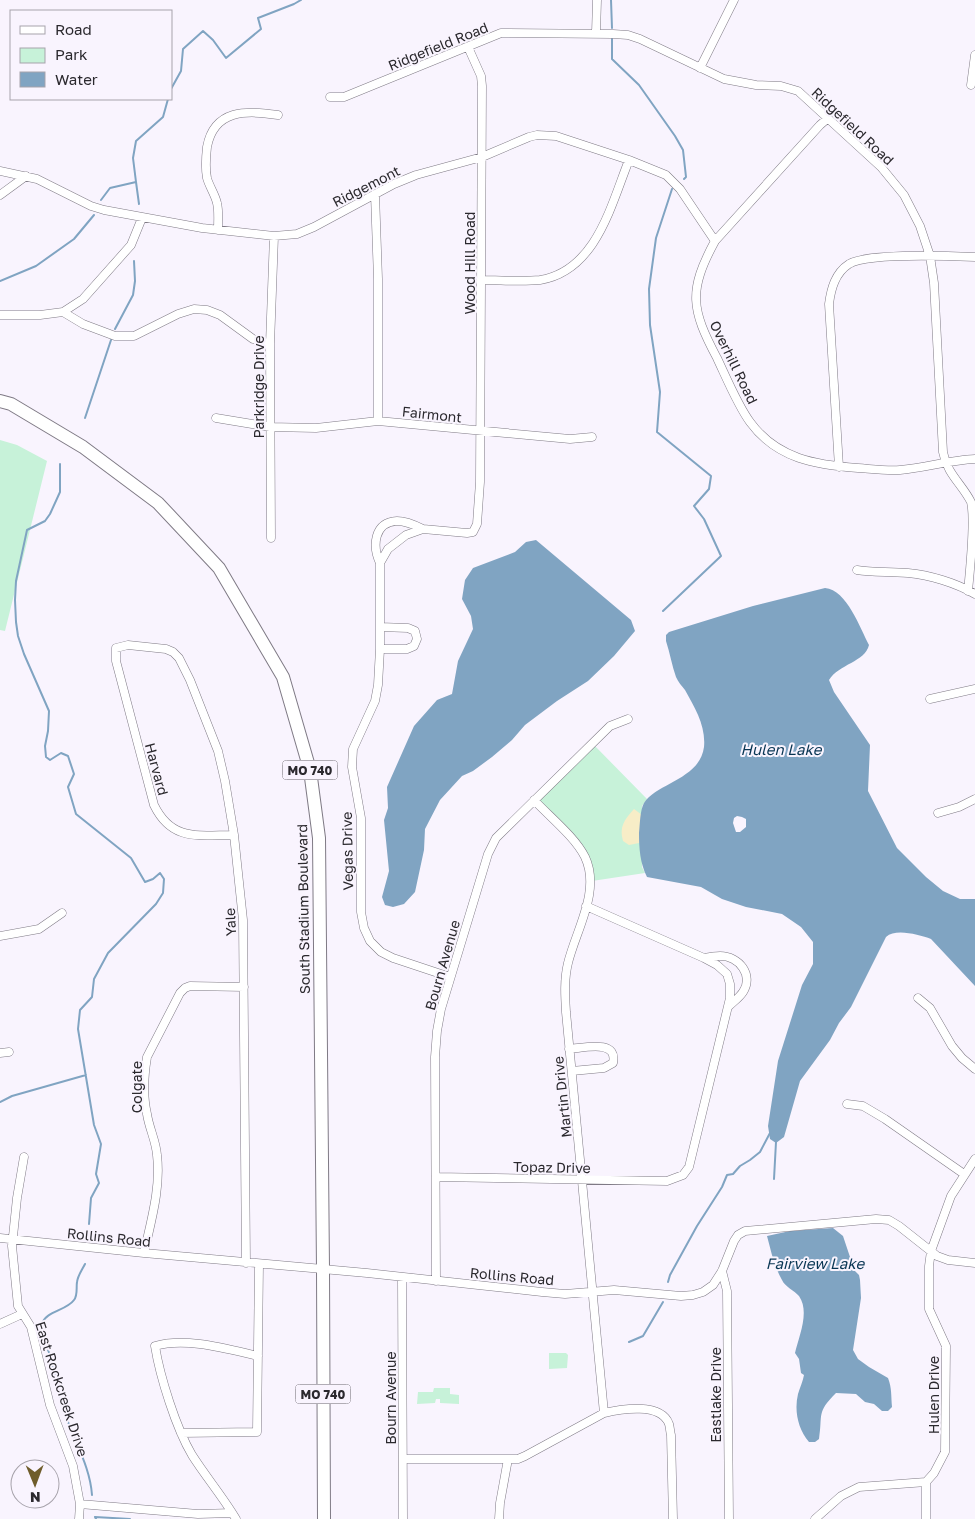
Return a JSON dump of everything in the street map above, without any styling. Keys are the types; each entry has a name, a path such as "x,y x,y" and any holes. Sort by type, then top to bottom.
{"main road":[{"name":"South Stadium Boulevard","path":"0,401 10,404 83,447 158,503 219,568 283,677 310,770 319,838 324,1519"}],"street":[{"path":"596,33 597,0"},
{"path":"700,68 734,0"},
{"name":"Ridgefield Road","path":"330,97 344,97 501,33 628,35 724,79 756,85 781,86 798,91 881,167 904,195 920,226 930,256 934,282 945,464 972,503 975,519 972,592"},
{"name":"Wood Hill Road","path":"423,529 473,532 477,524 480,482 482,280 481,76 468,47"},
{"path":"971,85 975,55"},
{"path":"218,230 217,202 207,180 206,169 210,135 222,119 228,116 256,113 278,116"},
{"name":"Overhill Road","path":"827,119 715,241 698,278 697,312 702,331 749,421 768,441 786,453 811,463 839,467 899,470 975,459"},
{"name":"Ridgemont","path":"0,171 37,179 91,206 142,218 218,230 274,236 305,232 375,194 416,175 482,157 529,137 546,135 556,136 629,160 666,175 673,181 715,241"},
{"path":"482,280 538,280 569,270 590,248 602,225 629,160"},
{"path":"0,195 26,176"},
{"path":"375,194 378,279 378,421"},
{"path":"0,315 40,315 62,312 83,299 131,245 142,218"},
{"name":"Parkridge Drive","path":"270,538 270,344 274,236"},
{"path":"839,467 829,304 831,290 836,277 850,264 866,259 930,256 975,257"},
{"path":"62,312 83,324 115,336 134,336 178,314 194,309 207,310 220,315 253,339 270,344"},
{"name":"Fairmont","path":"216,418 270,427 316,428 378,421 570,439 592,437"},
{"name":"Vegas Drive","path":"423,529 409,523 397,521 389,523 377,534 375,553 380,563 378,685 375,701 353,749 352,766 361,818 361,912 364,928 370,941 381,952 393,958 450,977"},
{"path":"380,563 388,549 406,535 423,529"},
{"path":"857,570 873,573 910,573 946,582 972,592"},
{"path":"380,627 408,628 415,631 417,639 414,646 407,648 380,648"},
{"name":"Yale","path":"116,648 128,644 166,649 179,658 190,680 218,751 225,781 234,835 243,920 246,1263"},
{"name":"Harvard","path":"116,648 116,661 154,805 159,815 165,823 182,833 234,835"},
{"path":"930,699 975,689"},
{"name":"Bourn Avenue","path":"436,1281 435,1057 437,1031 450,977 488,854 496,838 610,726 628,719"},
{"path":"938,813 975,799"},
{"name":"Martin Drive","path":"534,800 584,855 589,868 591,882 565,981 569,1050 604,1414"},
{"path":"586,906 717,965 727,974 730,984 728,1010"},
{"path":"0,936 39,929 62,913"},
{"path":"704,958 721,956 731,958 741,964 746,973 746,983 743,992 728,1010"},
{"name":"Colgate","path":"144,1253 158,1181 156,1144 146,1114 145,1104 147,1057 173,1006 185,988 190,986 244,987"},
{"path":"918,998 930,1008 952,1046 975,1070"},
{"name":"Topaz Drive","path":"436,1177 667,1181 683,1175 689,1167 728,1010"},
{"path":"569,1050 602,1046 608,1048 614,1056 612,1063 604,1068 572,1071"},
{"path":"847,1104 863,1106 885,1119 964,1174"},
{"name":"East Rockcreek Drive","path":"24,1157 13,1239 18,1306 31,1327 50,1405 73,1466 80,1504 78,1519"},
{"name":"Hulen Drive","path":"926,1482 934,1473 945,1452 946,1346 929,1309 931,1251 951,1196 975,1159"},
{"name":"Rollins Road","path":"0,1238 565,1294 614,1290 681,1296 693,1295 703,1292 712,1285 722,1271 738,1235 750,1229 876,1219 889,1220 931,1251 948,1260 975,1263"},
{"path":"181,1433 257,1432 259,1264"},
{"name":"Eastlake Drive","path":"722,1271 727,1291 729,1519"},
{"name":"Bourn Avenue","path":"402,1278 403,1519"},
{"path":"0,1324 22,1314"},
{"path":"234,1516 192,1455 181,1433 158,1362 155,1346 165,1343 212,1346 258,1356"},
{"path":"403,1459 508,1459 525,1456 604,1414 617,1410 653,1410 664,1416 669,1424 671,1435 673,1519"},
{"path":"499,1519 508,1459"},
{"path":"815,1519 841,1496 859,1487 926,1482 926,1519"},
{"path":"80,1504 234,1516"}],"green space":[{"path":"0,440 17,445 47,461 5,631 0,630"},
{"path":"593,744 647,799 642,806 642,867 645,873 592,881 585,855 535,800"},
{"path":"549,1353 566,1353 568,1355 567,1368 549,1369"},
{"path":"434,1388 450,1388 450,1394 459,1395 459,1404 440,1403 440,1399 436,1399 435,1403 417,1404 418,1392 433,1392"}],"sand":[{"path":"634,809 642,815 639,843 629,845 623,841 622,828 625,820"}],"water":[{"path":"536,540 631,620 635,631 614,656 588,681 525,725 512,740 492,757 473,771 462,776 440,800 425,829 424,850 415,892 404,904 393,907 385,905 382,897 389,871 384,820 388,808 387,787 414,726 437,700 452,694 458,661 473,629 471,616 462,599 465,580 473,568 515,552 526,542"},
{"name":"Hulen Lake","path":"825,588 833,590 846,602 869,645 867,651 839,670 829,680 834,692 870,745 868,791 897,848 943,891 960,899 975,899 975,986 931,939 914,934 901,933 890,934 886,937 851,1007 800,1081 784,1137 776,1143 770,1139 768,1126 778,1061 802,985 813,964 813,942 801,927 782,914 746,907 722,899 701,887 647,877 641,861 639,844 640,817 644,803 658,790 687,774 701,758 704,747 702,724 685,690 676,677 666,635 669,632 753,606","holes":["737,816 746,819 746,827 740,832 736,832 733,823 734,818"]},
{"name":"Fairview Lake","path":"833,1228 843,1236 850,1257 851,1267 859,1275 860,1280 861,1298 853,1350 858,1359 888,1378 892,1407 888,1411 882,1411 874,1404 865,1402 856,1394 836,1393 825,1405 821,1414 819,1439 815,1442 809,1442 800,1426 796,1407 804,1375 801,1373 799,1359 795,1353 803,1324 804,1309 799,1296 785,1285 779,1275 767,1236 790,1231"}],"waterway":[{"path":"172,87 181,71 183,49 203,31 213,40 226,58 261,29 258,18 301,0"},
{"path":"611,0 612,28"},
{"path":"612,39 612,59 639,85 683,150 686,177 684,179"},
{"path":"101,200 110,188 136,182 133,158 136,141 163,117 168,100"},
{"path":"136,182 139,204"},
{"path":"663,611 721,556 704,519 694,506 709,489 711,476 657,432 660,392 650,325 649,289 656,238 672,189"},
{"path":"0,281 36,266 74,239 94,215"},
{"path":"115,329 133,295 135,281 134,261"},
{"path":"85,418 111,340"},
{"path":"60,464 60,492 50,514 45,521 27,530 16,581 15,600 18,636 49,711 45,746 46,757 50,760 61,753 68,756 74,774 68,787 76,814 131,858 145,882 153,879 160,873 164,879 163,893 156,904 108,953 94,979 92,997 80,1010 78,1029 94,1125 101,1144 96,1174 99,1183 91,1198 89,1224"},
{"path":"0,1102 12,1096 86,1075"},
{"path":"668,1282 697,1226 722,1187 727,1175 733,1174 740,1166 760,1152 770,1133"},
{"path":"774,1179 776,1142"},
{"path":"85,1264 79,1275 74,1300 48,1316 43,1322 42,1327 62,1404 89,1475 92,1495"},
{"path":"629,1342 643,1336 663,1302"},
{"path":"96,1519 95,1517 130,1519"}]}
